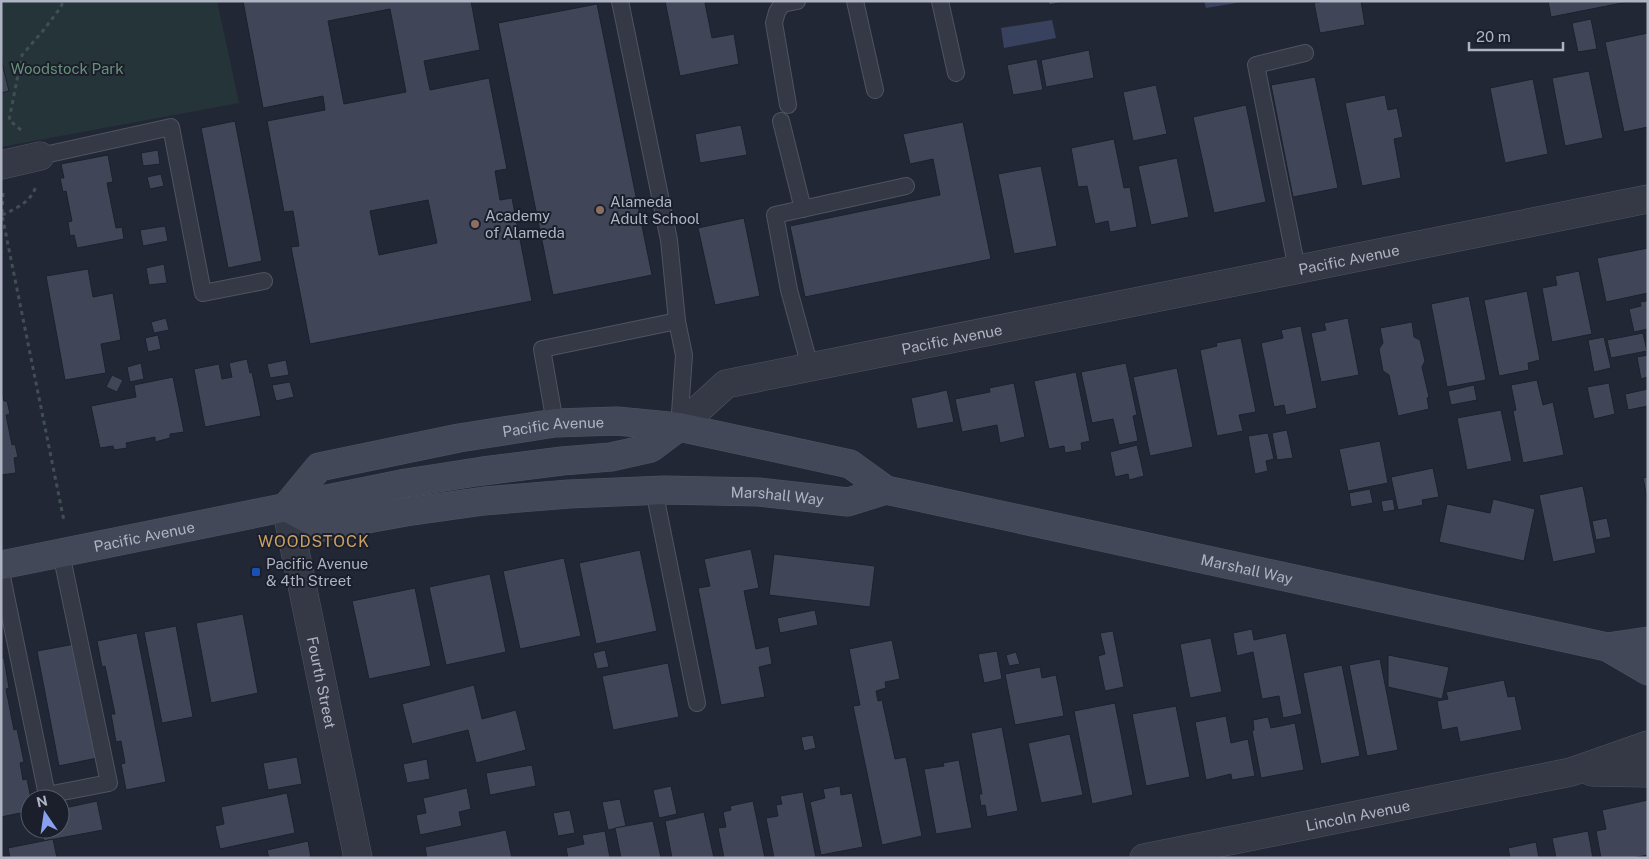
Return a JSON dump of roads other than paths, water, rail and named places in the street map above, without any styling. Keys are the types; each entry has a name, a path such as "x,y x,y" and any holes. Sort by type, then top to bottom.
{"street":[{"path":"3,165 40,156"},
{"name":"Pacific Avenue","path":"1,565 286,507 319,467 459,438 555,423 617,422 679,427 726,384 1648,199"},
{"path":"286,507 322,502 406,484 483,471 611,457 651,448 679,427"},
{"name":"Marshall Way","path":"679,427 850,464 886,490 1607,647 1648,671"},
{"path":"286,507 323,527 406,512 484,501 570,494 660,490"},
{"name":"Marshall Way","path":"660,490 759,492 848,502 886,490"},
{"name":"Fourth Street","path":"286,507 358,858"},
{"name":"Marshall Way","path":"1607,647 1648,641"},
{"name":"Lincoln Avenue","path":"1144,858 1571,772 1648,745"},
{"name":"Lincoln Avenue","path":"1571,772 1648,773"}],"lane":[{"path":"620,1 669,240 677,321 684,355 679,427"},
{"path":"788,106 774,23 777,12 782,4 797,1"},
{"path":"856,1 875,90"},
{"path":"940,1 956,73"},
{"path":"1297,269 1256,65 1305,53"},
{"path":"782,121 803,209"},
{"path":"40,156 170,127 202,293 264,281"},
{"path":"810,367 789,290 775,215 906,186"},
{"path":"555,423 542,349 677,321"},
{"path":"660,490 697,703"},
{"path":"1,572 47,795 109,783 65,552"}],"water":[{"path":"1204,1 1248,1 1206,8"},
{"path":"1052,20 1056,38 1004,48 1001,28"}],"place":[{"name":"Alameda Adult School","path":"600,210"},
{"name":"Academy of Alameda","path":"475,224"},
{"name":"Pacific Avenue & 4th Street","path":"256,572"}],"district":[{"name":"WOODSTOCK","path":"314,541"}],"park label":[{"name":"Woodstock Park","path":"67,68"}]}
